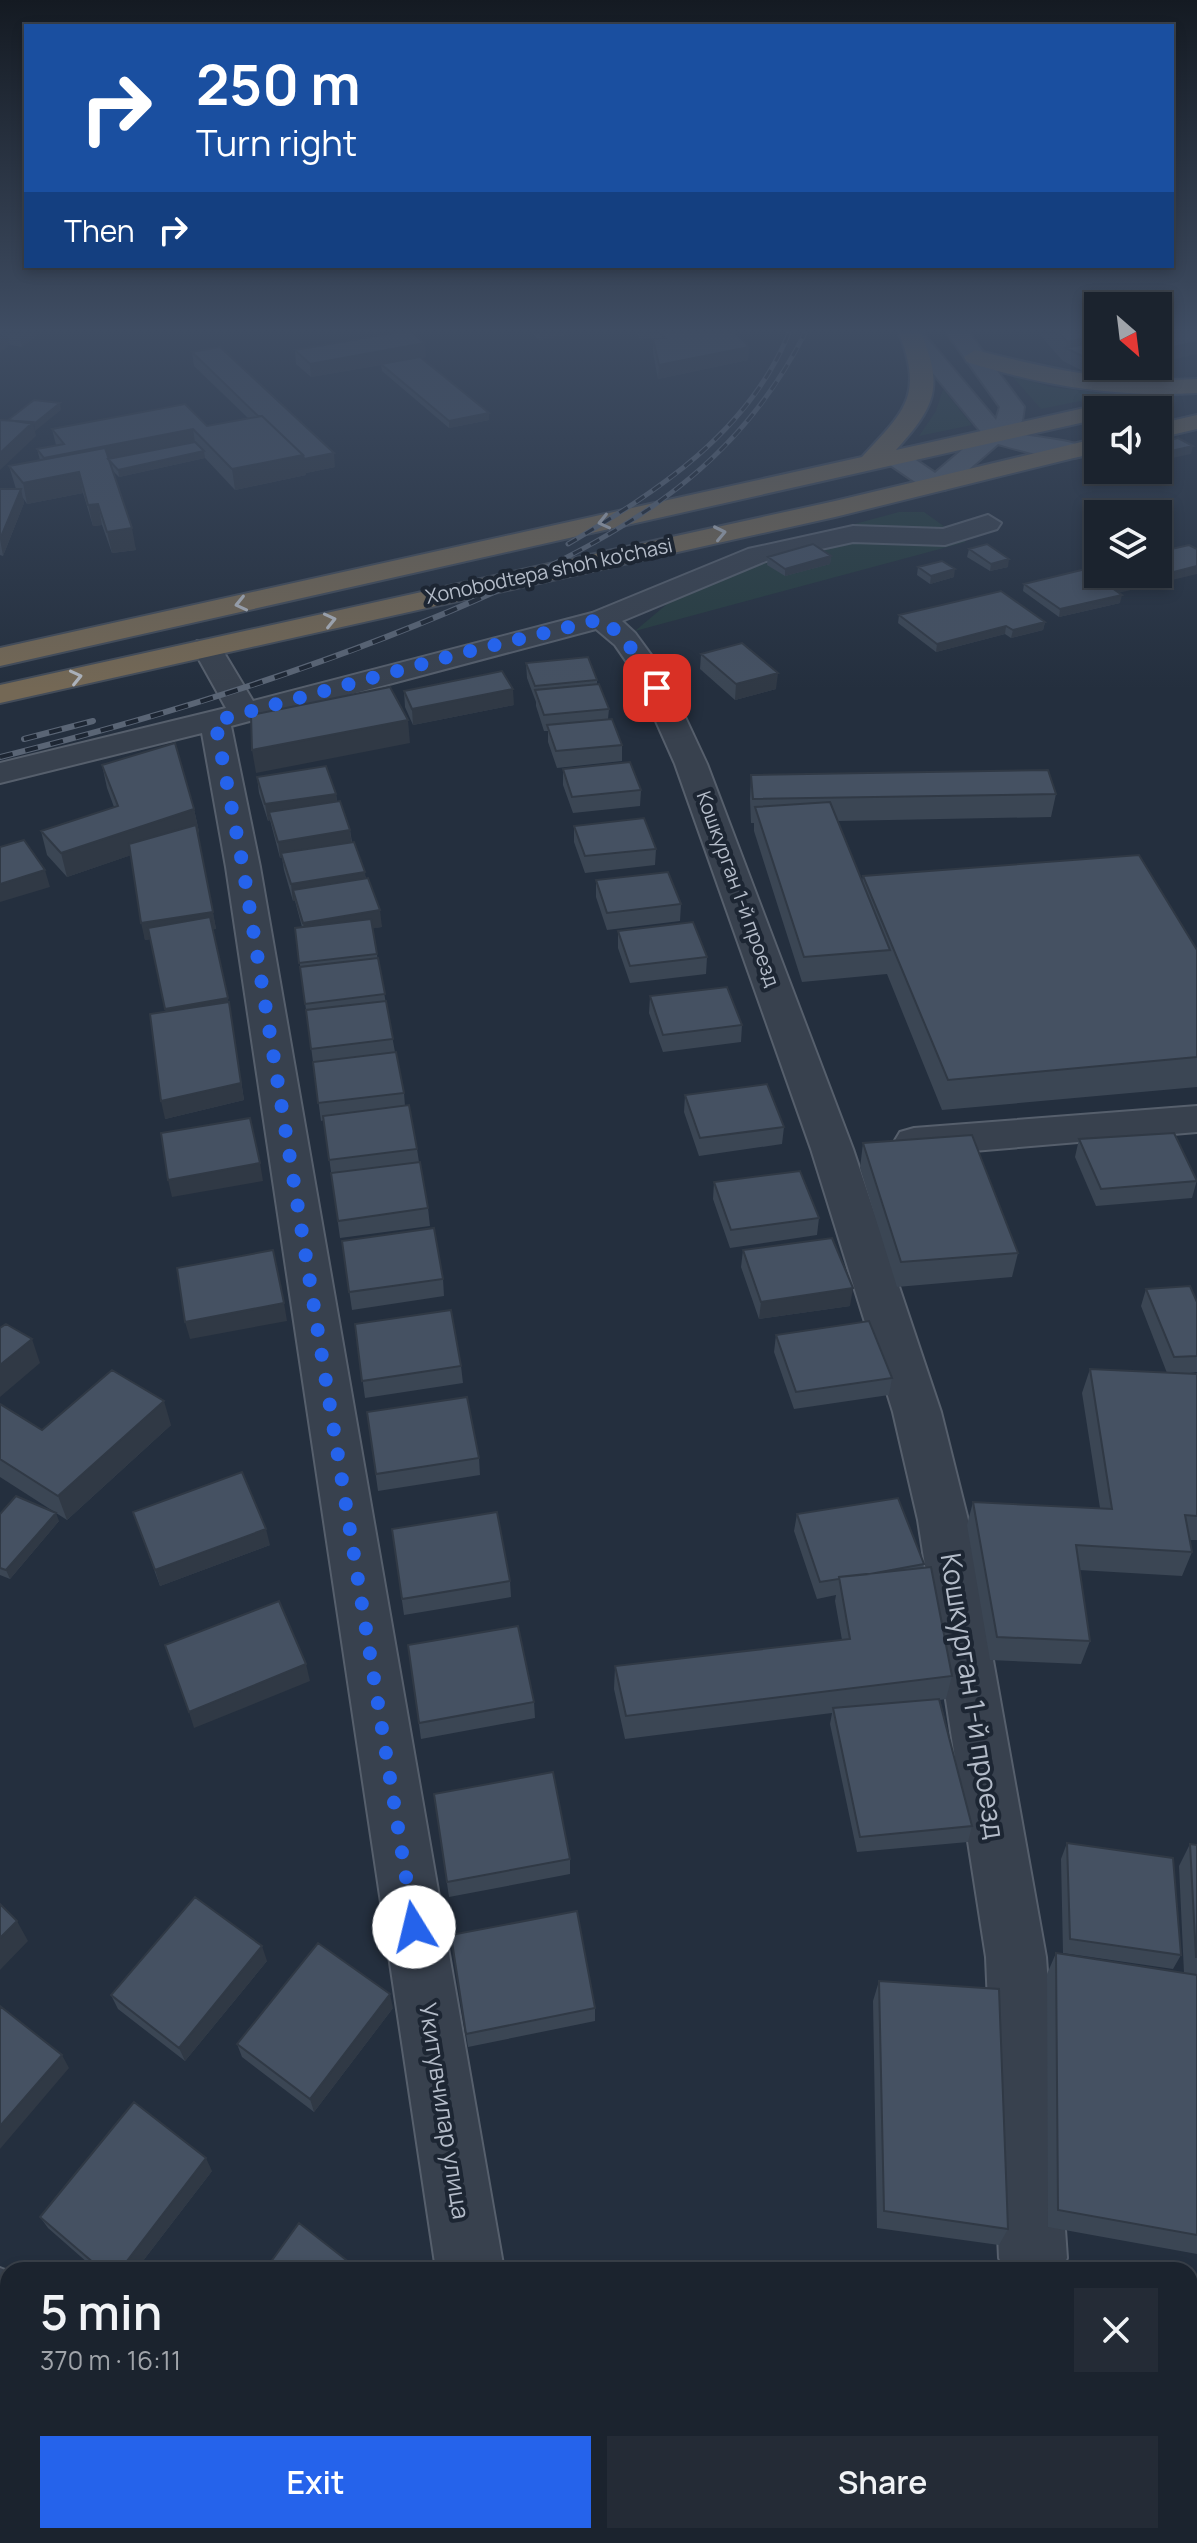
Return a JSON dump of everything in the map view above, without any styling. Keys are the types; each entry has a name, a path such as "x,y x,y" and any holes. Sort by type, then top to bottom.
{"highway":[{"path":"883,460 889,452"},
{"name":"Xonobodtepa shoh ko'chasi","path":"0,657 921,452"},
{"name":"Xonobodtepa shoh ko'chasi","path":"0,694 1073,452"}],"main road":[{"path":"883,460 936,485 976,452"}],"street":[{"path":"0,773 229,717 466,652 614,629 758,555 853,534 945,537 988,523"},
{"name":"Кошкурган 1-й проезд","path":"614,629 650,674 859,1146 943,1520 1016,1957 1033,2258"},
{"name":"Укитувчилар улица","path":"207,647 229,717 248,899 469,2262"},
{"path":"859,1146 1197,1119"}],"green space":[{"path":"899,512 924,512 966,542 635,631 718,561"}],"building":[{"path":"39,452 77,452 44,458"},
{"path":"85,452 106,452 132,528 107,532 98,504 88,505 79,472 23,483 9,466"},
{"path":"145,452 201,452 118,470 108,459"},
{"path":"215,452 300,452 303,455 232,469"},
{"path":"300,452 334,453 304,459"},
{"path":"0,489 21,489 0,539"},
{"path":"813,544 831,556 785,569 768,557"},
{"path":"987,544 1009,559 991,564 969,549"},
{"path":"1189,545 1197,549 1197,566 1172,572 1172,549"},
{"path":"942,561 955,569 931,576 918,567"},
{"path":"1084,569 1084,588 1112,588 1122,595 1060,609 1024,584"},
{"path":"1001,591 1045,622 1013,630 1006,626 937,644 899,615"},
{"path":"742,643 778,673 736,684 701,654"},
{"path":"588,657 597,680 535,686 526,663"},
{"path":"502,671 513,689 412,709 404,691"},
{"path":"599,684 609,709 544,715 535,690"},
{"path":"390,687 408,720 252,750 251,715"},
{"path":"612,719 622,745 556,751 547,725"},
{"path":"175,743 194,809 61,853 41,831 118,806 102,765"},
{"path":"630,762 641,790 572,797 563,769"},
{"path":"326,766 336,794 265,804 257,777"},
{"path":"1048,770 1056,794 753,799 751,775"},
{"path":"340,801 350,830 278,842 269,812"},
{"path":"830,802 890,950 804,957 755,807"},
{"path":"644,818 656,849 585,856 574,826"},
{"path":"196,825 213,912 141,923 129,844"},
{"path":"24,840 45,870 0,884 0,847"},
{"path":"354,842 365,872 291,884 281,853"},
{"path":"1139,855 1197,950 1197,1057 948,1080 863,876"},
{"path":"668,872 681,904 607,913 596,880"},
{"path":"368,878 380,910 303,923 293,890"},
{"path":"210,917 228,998 165,1009 148,928"},
{"path":"371,919 377,954 299,963 295,928"},
{"path":"693,922 707,957 630,966 618,931"},
{"path":"378,958 385,994 305,1004 300,967"},
{"path":"727,987 742,1025 663,1035 650,996"},
{"path":"386,1001 393,1039 311,1049 306,1010"},
{"path":"229,1002 241,1083 161,1101 150,1014"},
{"path":"396,1052 404,1093 318,1103 313,1062"},
{"path":"767,1084 784,1127 700,1138 685,1095"},
{"path":"409,1105 417,1149 329,1160 323,1116"},
{"path":"250,1118 260,1163 168,1180 161,1133"},
{"path":"1174,1133 1197,1181 1101,1189 1079,1139"},
{"path":"972,1135 1018,1253 901,1262 863,1143"},
{"path":"420,1162 428,1208 338,1221 331,1173"},
{"path":"800,1171 819,1218 731,1230 714,1182"},
{"path":"434,1228 443,1279 349,1292 342,1241"},
{"path":"832,1238 853,1288 761,1302 743,1250"},
{"path":"273,1250 284,1303 185,1322 177,1268"},
{"path":"1190,1286 1197,1302 1197,1356 1174,1357 1146,1289"},
{"path":"451,1310 461,1366 362,1381 355,1324"},
{"path":"869,1321 892,1378 796,1392 776,1335"},
{"path":"6,1324 32,1339 0,1365 0,1328"},
{"path":"1090,1369 1197,1374 1197,1516 1185,1515 1192,1552 1076,1545 1090,1641 997,1637 973,1502 1112,1509"},
{"path":"112,1370 164,1401 58,1496 0,1459 0,1404 42,1430"},
{"path":"467,1397 479,1458 376,1474 367,1412"},
{"path":"242,1472 266,1529 155,1570 133,1512"},
{"path":"16,1496 56,1513 6,1570 0,1568 0,1514"},
{"path":"898,1498 924,1564 820,1582 797,1514"},
{"path":"497,1512 510,1581 402,1599 392,1529"},
{"path":"931,1567 952,1676 626,1716 615,1666 850,1639 839,1577"},
{"path":"279,1601 306,1664 189,1712 165,1645"},
{"path":"518,1626 534,1702 419,1723 408,1645"},
{"path":"939,1699 972,1826 860,1837 833,1708"},
{"path":"553,1772 570,1859 447,1882 434,1794"},
{"path":"1067,1843 1173,1858 1181,1955 1070,1939"},
{"path":"1190,1844 1197,1845 1197,1957 1196,1957"},
{"path":"195,1897 262,1946 179,2048 111,1995"},
{"path":"0,1904 17,1921 0,1938"},
{"path":"577,1911 595,2008 466,2034 451,1935"},
{"path":"318,1943 390,1994 310,2099 237,2044"},
{"path":"1056,1953 1197,1975 1197,2235 1058,2210"},
{"path":"879,1981 999,1989 1008,2229 884,2211"},
{"path":"0,2006 62,2055 0,2126"},
{"path":"134,2102 206,2158 126,2262 93,2262 40,2217"},
{"path":"299,2223 349,2262 271,2262"}],"railway":[{"path":"568,544 635,503 702,452"},
{"path":"501,589 637,517 719,452"},
{"path":"0,757 129,723 257,684 382,639 505,587"},
{"path":"24,739 93,721"}],"route":[{"path":"414,1927 243,867 215,721 466,652 602,619 625,639 657,688"}]}
